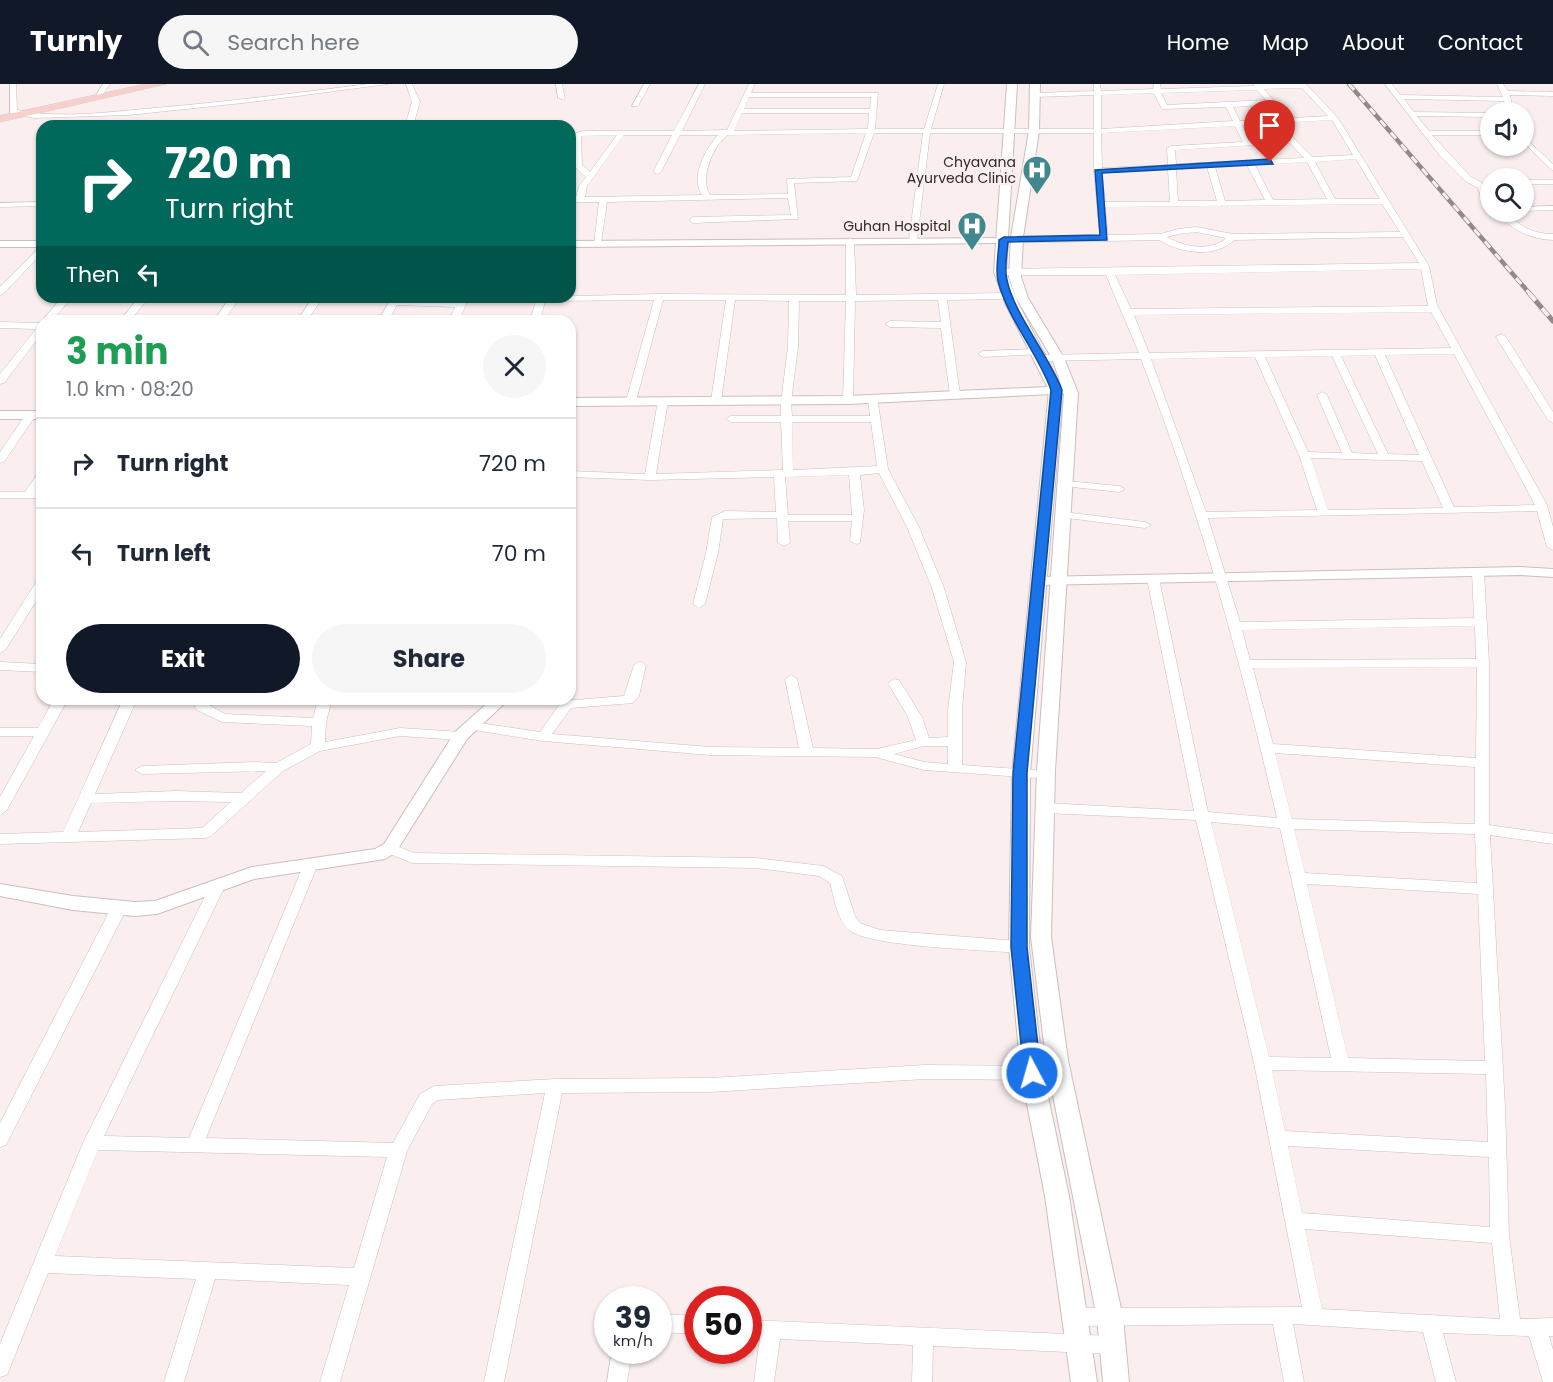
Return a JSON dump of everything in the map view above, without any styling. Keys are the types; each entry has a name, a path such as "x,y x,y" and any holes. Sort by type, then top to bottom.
{"main road":[{"path":"18,114 151,84"},
{"path":"0,118 161,84"},
{"path":"1012,84 1008,296 1047,356"},
{"path":"1010,240 1034,131 1035,89"},
{"path":"1008,272 1063,390 1066,484 1046,776 1041,937 1057,1060 1110,1318 1116,1382"},
{"path":"1063,390 1038,581 1020,773 1019,947 1032,1073 1057,1196 1084,1382"}],"street":[{"path":"13,84 12,108 18,114 80,115 238,102 385,84"},
{"path":"98,95 107,84"},
{"path":"409,84 416,102 411,120"},
{"path":"559,84 562,98"},
{"path":"635,104 647,84"},
{"path":"657,172 702,84"},
{"path":"707,197 701,188 702,171 719,138 730,131 752,84"},
{"path":"812,84 815,94"},
{"path":"913,240 927,130 941,84"},
{"path":"1097,84 1098,171 1104,238"},
{"path":"1388,84 1426,133 1468,179 1480,186"},
{"path":"1500,84 1508,102"},
{"path":"1035,89 1098,94 1157,88 1303,85 1334,118 1425,266 1434,309 1541,508 1553,547"},
{"path":"1157,88 1165,107 1271,102 1257,86"},
{"path":"1400,97 1553,94"},
{"path":"693,220 795,218 790,181 845,181 856,178 871,131 875,95 747,95"},
{"path":"1229,105 1246,143"},
{"path":"740,111 872,111"},
{"path":"116,120 117,112"},
{"path":"1413,114 1480,116"},
{"path":"78,120 80,115"},
{"path":"576,140 580,134 730,131 822,134 927,130 1097,131 1334,118"},
{"path":"1273,121 1310,160 1332,202"},
{"path":"580,200 583,186 622,133"},
{"path":"1426,133 1480,133"},
{"path":"1174,205 1171,148 1292,141"},
{"path":"1534,150 1553,170"},
{"path":"576,157 578,166 590,176"},
{"path":"1098,171 1359,157"},
{"path":"1250,163 1270,203"},
{"path":"1210,165 1222,204"},
{"path":"1534,182 1553,182"},
{"path":"760,196 761,219"},
{"path":"576,200 792,196"},
{"path":"597,243 603,199"},
{"path":"1101,206 1387,201"},
{"path":"0,205 36,202"},
{"path":"1534,208 1553,208"},
{"path":"1511,222 1528,235 1553,237"},
{"path":"576,244 1161,237 1179,230 1219,232 1232,237 1405,234"},
{"path":"1161,237 1170,244 1183,248 1199,248 1218,246 1228,242 1232,237"},
{"path":"848,400 850,241"},
{"path":"0,244 36,246"},
{"path":"0,292 36,253"},
{"path":"1008,272 1425,266"},
{"path":"1109,272 1146,356 1204,515 1287,824 1341,1065"},
{"path":"576,297 1008,296"},
{"path":"631,401 659,297"},
{"path":"716,401 731,297"},
{"path":"942,297 956,395"},
{"path":"784,543 782,516 786,402 793,347 794,298"},
{"path":"52,315 62,303"},
{"path":"130,315 139,303"},
{"path":"1128,312 1434,309"},
{"path":"890,324 946,325"},
{"path":"0,325 36,327"},
{"path":"0,381 36,335"},
{"path":"1501,337 1553,420"},
{"path":"983,354 1146,356 1458,351"},
{"path":"1378,353 1450,511"},
{"path":"1335,354 1384,456"},
{"path":"1259,355 1304,455 1324,513"},
{"path":"576,402 786,402 1063,390"},
{"path":"1322,395 1348,455"},
{"path":"873,399 884,469 913,527 938,588 960,662 955,768"},
{"path":"650,477 663,401"},
{"path":"0,415 36,415"},
{"path":"0,460 36,416"},
{"path":"731,419 876,419"},
{"path":"1304,455 1426,458"},
{"path":"576,474 650,477 854,472 884,469"},
{"path":"854,472 856,541"},
{"path":"28,495 36,483"},
{"path":"1066,484 1119,489"},
{"path":"0,495 36,495"},
{"path":"1204,515 1541,508"},
{"path":"699,604 712,553 718,517 725,514 857,518"},
{"path":"1064,515 1145,525"},
{"path":"1038,581 1478,572 1553,573"},
{"path":"1478,572 1483,663 1482,829 1500,1236 1510,1328"},
{"path":"1153,579 1202,816 1262,1063 1314,1317"},
{"path":"0,649 36,592"},
{"path":"1235,626 1480,622"},
{"path":"1245,664 1483,663"},
{"path":"576,703 628,700 632,696 640,665"},
{"path":"0,666 36,668"},
{"path":"791,679 807,752"},
{"path":"894,683 915,717 924,742"},
{"path":"0,810 58,705"},
{"path":"68,838 127,705"},
{"path":"202,705 202,707 222,718 319,722"},
{"path":"318,746 319,722 323,705"},
{"path":"2,893 119,908 157,907 252,873 364,859 390,849 467,731 495,705"},
{"path":"543,737 566,705"},
{"path":"0,839 206,833 242,798 278,768 318,746 400,732 467,731 710,751 875,753 924,742 955,741"},
{"path":"0,732 44,732"},
{"path":"1267,748 1483,763"},
{"path":"875,753 924,766 1046,776"},
{"path":"142,770 255,766 278,768"},
{"path":"84,799 176,796 242,798"},
{"path":"1046,808 1202,816 1287,824 1482,829 1553,839"},
{"path":"390,849 412,858 756,863 823,871 837,880 848,918 855,927 878,936 1019,947"},
{"path":"194,1146 311,864"},
{"path":"1299,878 1485,889"},
{"path":"0,1368 92,1143 216,886"},
{"path":"0,1140 119,908"},
{"path":"1262,1063 1493,1068"},
{"path":"330,1382 398,1150 426,1099 434,1093 555,1086 710,1085 925,1072 1032,1073"},
{"path":"494,1382 522,1235 555,1086"},
{"path":"1278,1138 1496,1150"},
{"path":"92,1143 398,1150"},
{"path":"1294,1220 1500,1236"},
{"path":"41,1264 361,1277"},
{"path":"174,1382 208,1271"},
{"path":"1281,1315 1294,1382"},
{"path":"1075,1317 1281,1315 1510,1328 1544,1327 1553,1381"},
{"path":"1431,1323 1446,1382"},
{"path":"762,1330 1112,1345"},
{"path":"764,1382 771,1330"},
{"path":"922,1382 923,1335"},
{"path":"617,1382 620,1364"}],"railway":[{"path":"1349,84 1530,294"},
{"path":"1529,293 1553,321"}],"place":[{"name":"Chyavana Ayurveda Clinic","path":"1037,196"},
{"name":"Guhan Hospital","path":"972,252"}],"route":[{"path":"1032,1073 1019,947 1022,809 1020,773 1056,390 1049,371 1008,296 1002,279 1000,272 1004,240 1104,238 1098,171 1270,162"}]}
